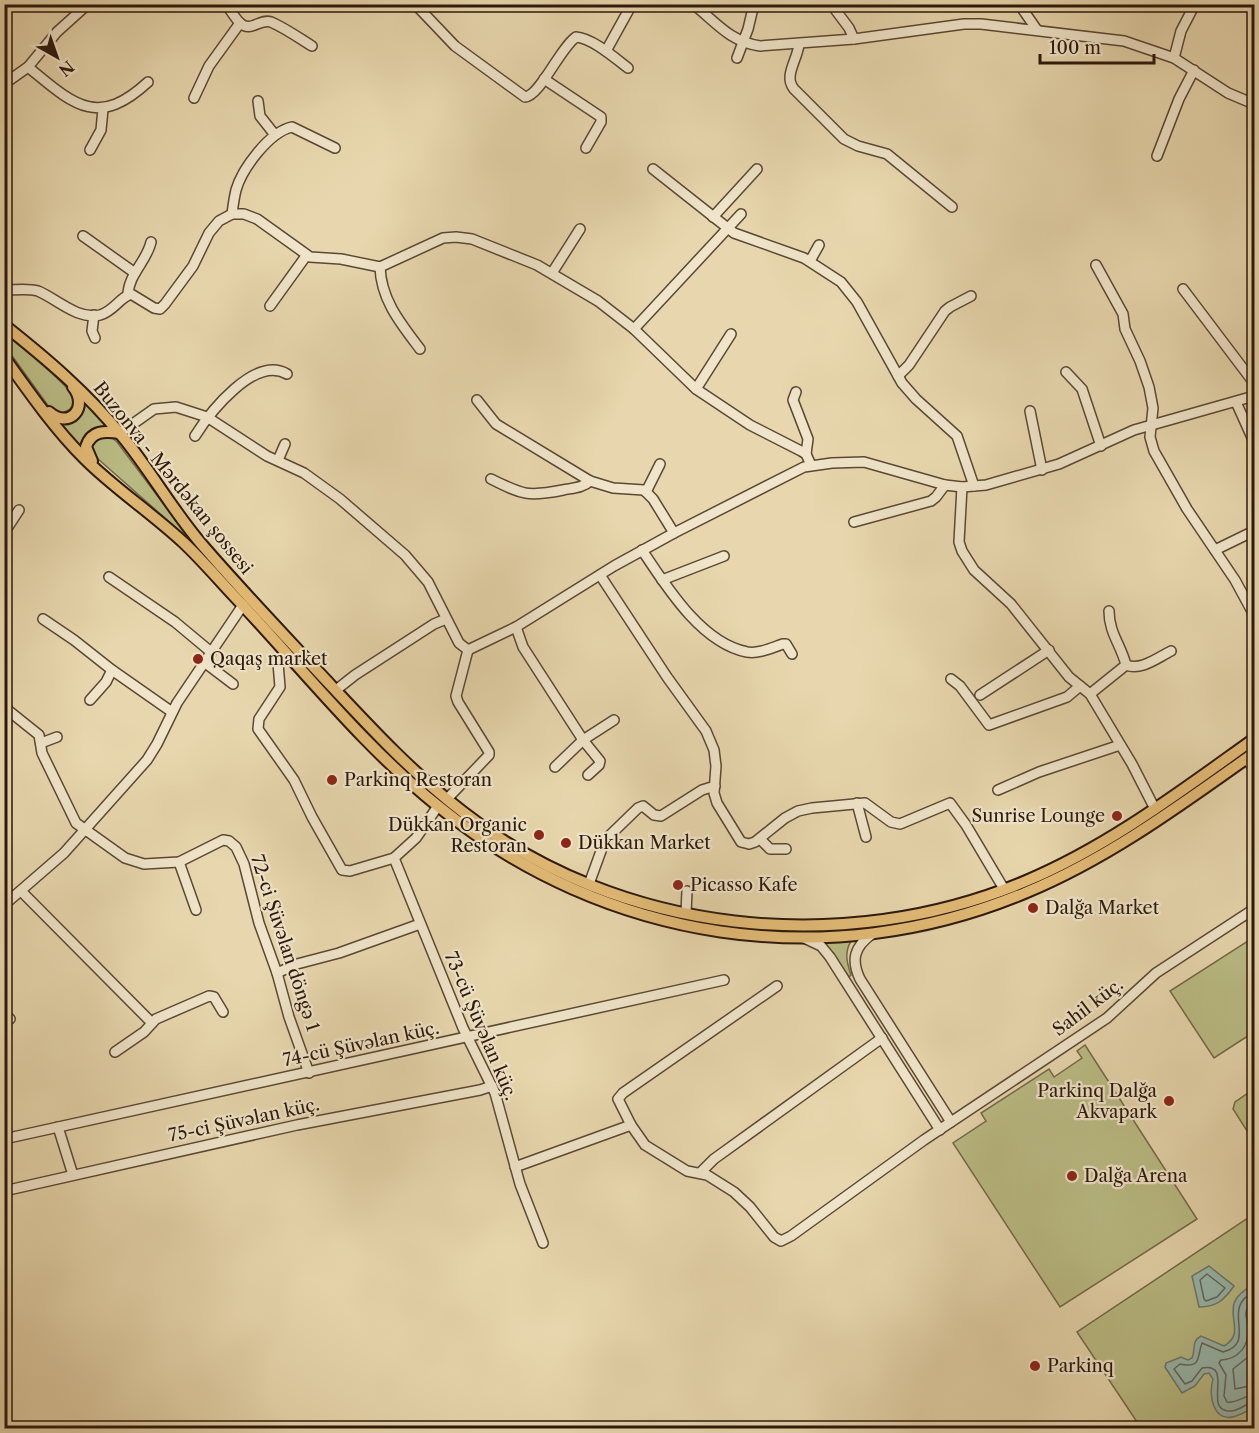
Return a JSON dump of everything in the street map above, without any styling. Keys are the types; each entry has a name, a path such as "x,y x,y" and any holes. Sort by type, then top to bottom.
{"main road":[{"name":"Buzonva - Mərdəkan şossesi","path":"4,325 78,387 120,433 203,546 442,803 465,814 544,864 589,884 646,904 738,922 804,926 893,919 938,910 1004,889 1041,874 1085,851 1155,809 1254,739"},
{"path":"4,357 63,435 104,476 184,543 380,753 503,853 560,884 600,901 645,916 685,926 735,934 804,938 872,934 940,922 1009,900 1052,881 1123,842 1251,756"},
{"path":"27,388 51,415 59,419 70,417 80,406 80,399 77,392 54,366"},
{"path":"104,476 87,452 88,441 100,432 120,433"}],"street":[{"path":"72,4 79,12"},
{"path":"4,84 28,67 57,32 88,4"},
{"path":"226,4 240,23 250,27 261,22 271,22 312,46"},
{"path":"415,4 455,46 525,97 533,95 569,43 576,37 606,51 628,68"},
{"path":"606,51 632,4"},
{"path":"693,4 732,37 742,43 760,46 914,33 964,24 1113,38 1174,58 1228,93 1254,105"},
{"path":"737,58 754,4"},
{"path":"831,4 849,28 854,39"},
{"path":"1020,4 1037,30"},
{"path":"1174,58 1181,31 1195,4"},
{"path":"194,98 209,66 240,23"},
{"path":"799,44 789,76 790,84 844,139 858,146 887,154 952,207"},
{"path":"28,67 68,99 88,107 104,109 130,97 148,82"},
{"path":"1157,156 1179,99 1194,70"},
{"path":"544,79 600,117 601,122 586,148"},
{"path":"258,101 260,116 275,135"},
{"path":"90,150 101,130 104,109"},
{"path":"232,214 235,192 241,179 254,159 275,135 292,127 336,148"},
{"path":"653,169 727,229 740,236 767,243 810,261 841,282 909,391 957,436 974,486"},
{"path":"713,217 757,169"},
{"path":"128,295 135,296 157,309 163,307 193,266 209,233 219,221 232,214 244,214 256,219 306,255 380,267 438,240 456,237 488,244 552,273 603,305 634,329 696,388 750,425 806,454"},
{"path":"634,329 741,214"},
{"path":"552,273 579,229"},
{"path":"83,236 135,273"},
{"path":"4,290 35,290 61,305 94,315 110,311 128,295 130,283 152,242"},
{"path":"810,261 819,245"},
{"path":"270,306 306,255"},
{"path":"1096,266 1123,314 1125,329 1149,387 1153,408 1150,437 1154,451 1187,509 1254,615"},
{"path":"380,267 382,286 395,315 420,350"},
{"path":"1183,289 1254,383"},
{"path":"898,376 909,365 945,311 971,296"},
{"path":"94,315 92,331 95,338"},
{"path":"696,388 731,334"},
{"path":"195,436 207,417 236,389 254,376 273,369 287,374"},
{"path":"1066,372 1082,389 1101,446"},
{"path":"796,392 793,399 808,439 806,454 811,465"},
{"path":"285,652 278,663 280,687 259,719 258,729 294,780 342,870 350,871 394,858 409,845 442,803 489,755 456,696 468,650 516,627 674,533 794,471 811,465 864,462 945,485 962,487 996,483 1042,470 1152,425 1254,396"},
{"path":"477,400 496,424 590,481 605,486 646,492 674,533"},
{"path":"1236,402 1254,441"},
{"path":"120,433 148,412 161,407 176,407 207,417 260,451 293,467 319,484 398,548 428,582 459,643 468,650"},
{"path":"1030,411 1042,470"},
{"path":"278,460 285,444"},
{"path":"646,492 660,464"},
{"path":"491,479 529,495 582,486 590,481"},
{"path":"854,522 931,501 945,485"},
{"path":"962,487 959,542 970,566 1011,604 1069,677 1090,694 1155,809"},
{"path":"4,533 19,510"},
{"path":"1215,550 1254,531"},
{"path":"642,550 687,611 724,644 746,652 786,644 792,654"},
{"path":"662,580 724,556"},
{"path":"600,575 661,668 706,731 714,750 717,803 737,838 745,844 760,839 785,818 798,811 812,808 857,803 869,804 895,824 914,819 946,803 952,804 1004,889"},
{"path":"109,577 175,622 211,652"},
{"path":"4,905 64,854 147,760 172,712 243,605"},
{"path":"1109,611 1111,630 1124,655 1126,665"},
{"path":"43,619 172,712"},
{"path":"336,690 355,675 434,624 446,619"},
{"path":"516,627 524,647 600,763 588,775"},
{"path":"980,695 1049,650"},
{"path":"1126,665 1133,668 1140,667 1171,651"},
{"path":"204,662 233,684"},
{"path":"1090,694 1126,665"},
{"path":"90,700 106,682 112,670"},
{"path":"951,679 960,686 989,725 1067,697 1080,686"},
{"path":"4,706 36,731 42,753 72,816 85,830"},
{"path":"555,767 583,740 614,720"},
{"path":"41,743 57,737"},
{"path":"998,790 1039,771 1120,745"},
{"path":"1251,756 1254,770"},
{"path":"589,884 605,840 638,808 643,806 654,815 661,816 702,790 715,786"},
{"path":"857,803 866,837"},
{"name":"72-ci Şüvəlan döngə 1","path":"85,830 133,861 144,864 179,862 219,841 233,843 244,864 259,923 278,973 289,1017 309,1073"},
{"path":"760,839 770,849 786,849"},
{"name":"73-cü Şüvəlan küç.","path":"394,858 468,1038 498,1101 515,1167 543,1244"},
{"path":"179,862 196,910"},
{"path":"21,891 152,1023"},
{"path":"686,913 687,891"},
{"name":"Sahil küç.","path":"700,1173 734,1192 750,1207 774,1237 781,1241 951,1122 1107,1018 1156,973 1254,909"},
{"path":"278,973 297,964 339,953 420,924"},
{"path":"872,934 863,940 856,950 855,969 951,1122"},
{"path":"804,938 821,946 830,957 940,1130"},
{"name":"74-cü Şüvəlan küç.","path":"4,1139 724,980"},
{"path":"777,986 619,1096 618,1103 641,1141 650,1149 687,1170 700,1173 714,1159 882,1038"},
{"path":"116,1052 162,1016 212,995 223,1012"},
{"name":"75-ci Şüvəlan küç.","path":"4,1191 297,1125 492,1086"},
{"path":"515,1167 631,1125"},
{"path":"58,1127 73,1175"}],"green space":[{"path":"4,333 63,383 74,400 71,408 61,413 49,407 5,346"},
{"path":"84,399 108,427 93,429 84,439 82,449 58,422"},
{"path":"98,437 111,437 117,442 192,542 97,458 92,447"},
{"path":"1254,937 1254,1032 1214,1058 1170,991"},
{"path":"851,941 847,954 851,975 849,977 825,943"},
{"path":"1085,1045 1197,1219 1060,1307 953,1143 986,1121 981,1113 1049,1069 1054,1077 1082,1058 1077,1051"},
{"path":"1254,1089 1254,1142 1233,1109 1235,1102"},
{"path":"1254,1214 1254,1428 1141,1428 1077,1332"}],"water":[{"path":"1209,1266 1234,1286 1219,1302 1211,1306 1199,1307 1192,1276"},
{"path":"1254,1285 1254,1407 1236,1416 1222,1416 1217,1412 1212,1400 1213,1379 1209,1373 1204,1374 1195,1386 1182,1393 1165,1367 1166,1363 1181,1357 1188,1360 1192,1358 1195,1343 1201,1336 1224,1346 1232,1340 1235,1301"}],"place":[{"name":"Qaqaş market","path":"198,659"},
{"name":"Parkinq Restoran","path":"332,780"},
{"name":"Sunrise Lounge","path":"1117,816"},
{"name":"Dükkan Organic Restoran","path":"539,835"},
{"name":"Dükkan Market","path":"566,843"},
{"name":"Picasso Kafe","path":"678,885"},
{"name":"Dalğa Market","path":"1033,908"},
{"name":"Parkinq Dalğa Akvapark","path":"1169,1101"},
{"name":"Dalğa Arena","path":"1072,1176"},
{"name":"Parkinq","path":"1035,1366"}]}
